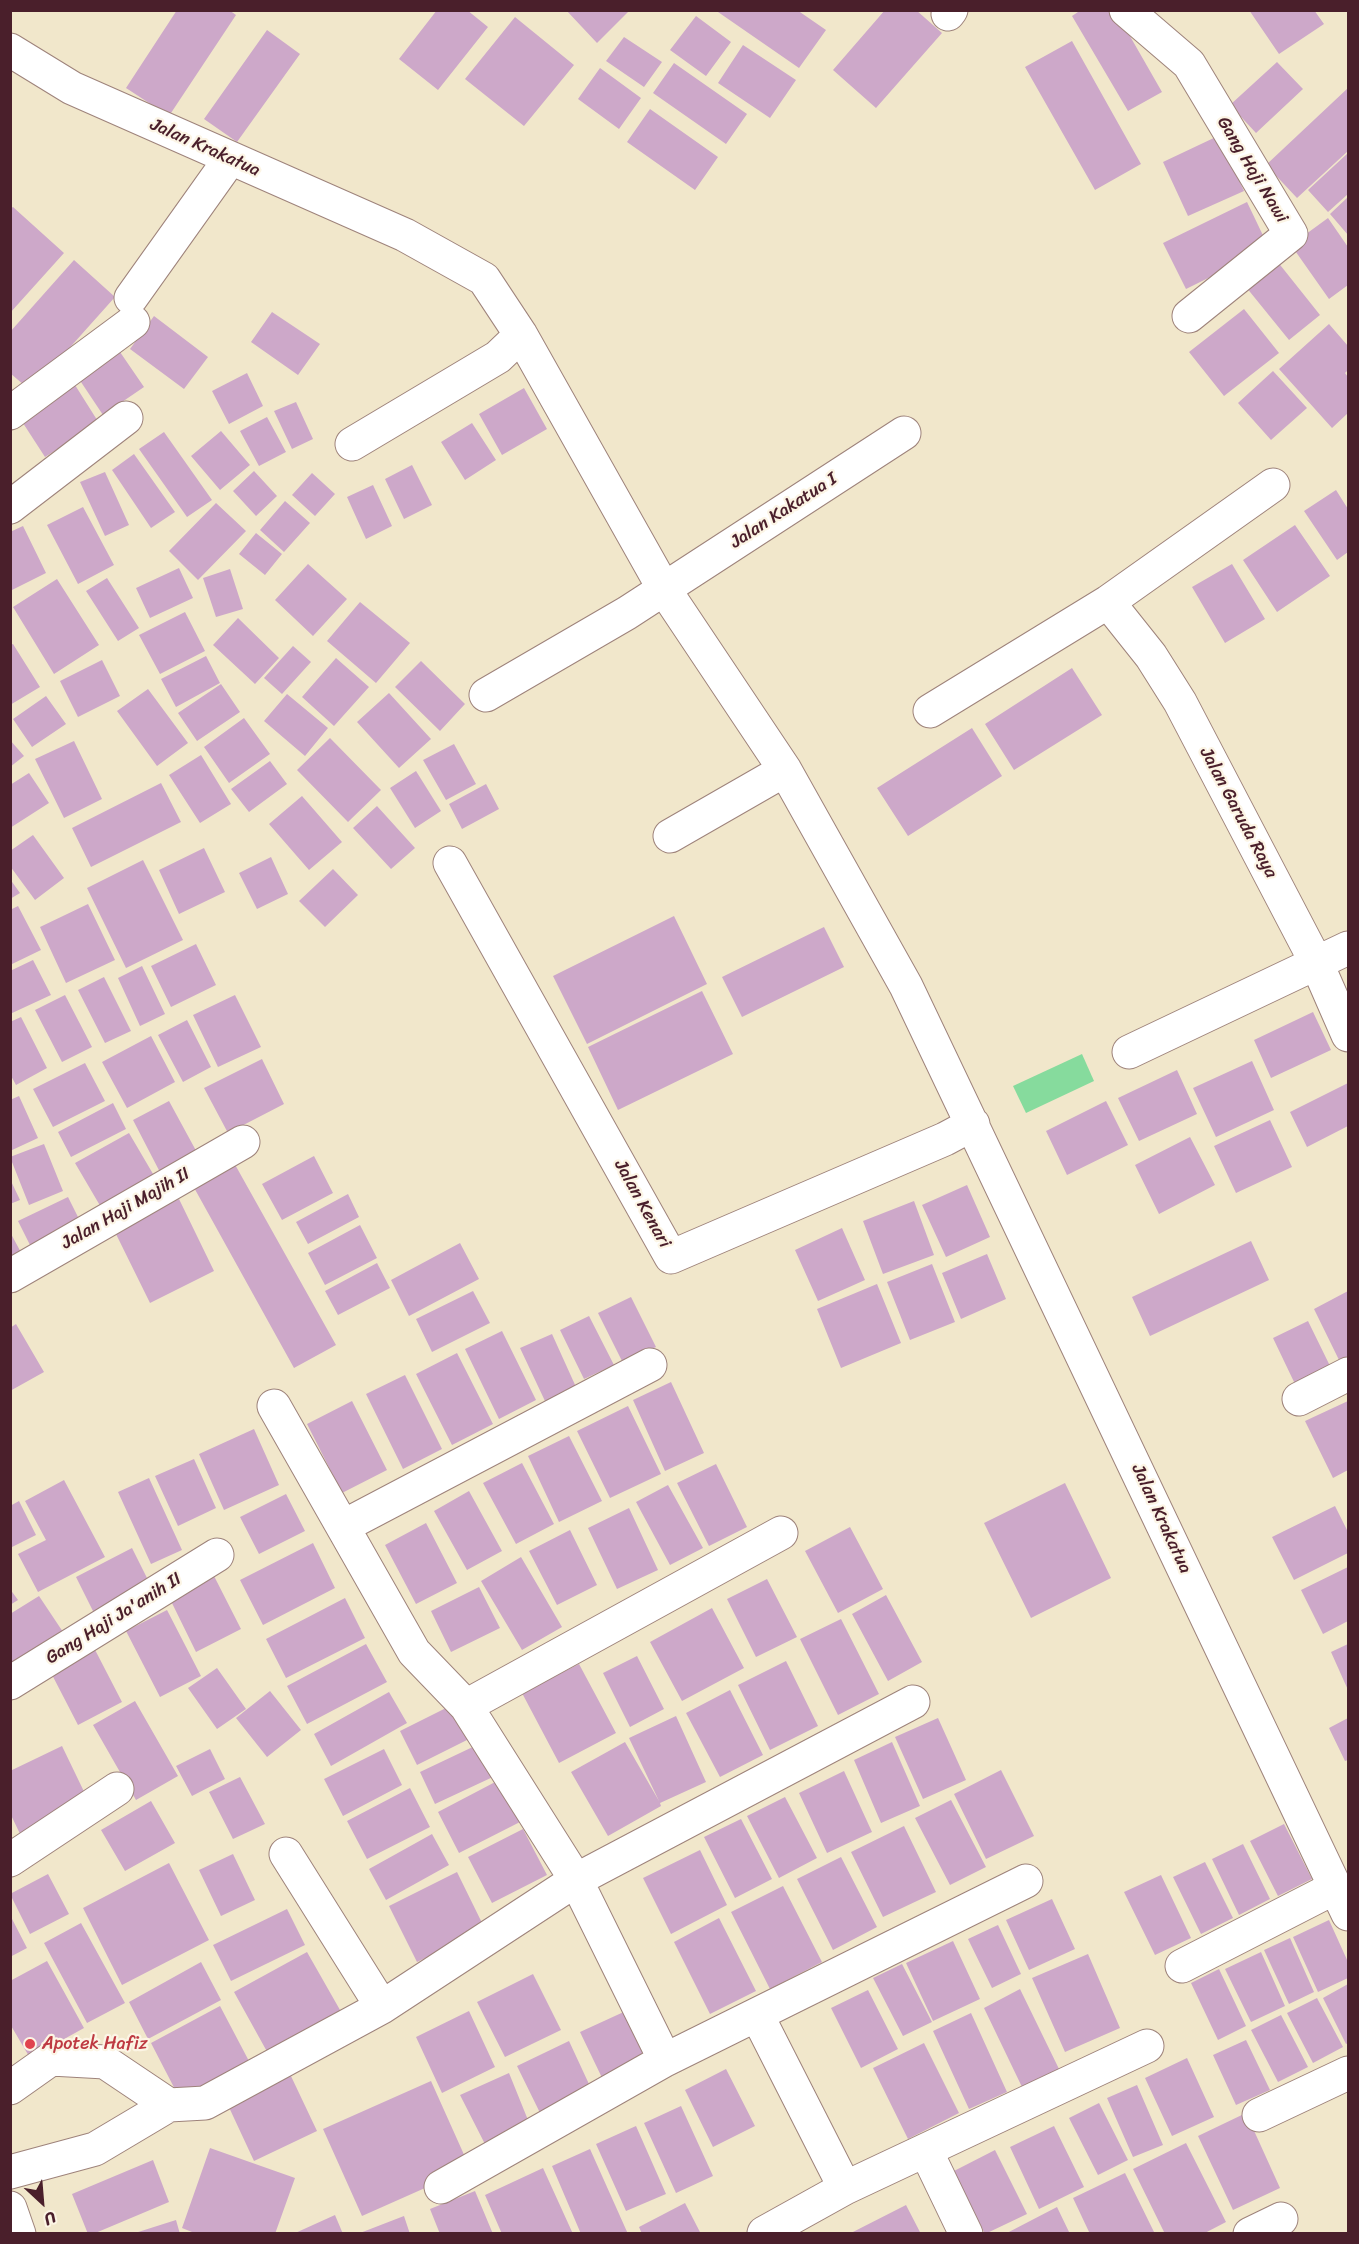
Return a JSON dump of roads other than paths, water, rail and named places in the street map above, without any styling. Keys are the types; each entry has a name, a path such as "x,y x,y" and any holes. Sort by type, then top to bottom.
{"street":[{"name":"Gang Haji Nawi","path":"1126,10 1189,64 1291,234 1189,316"},
{"name":"Jalan Krakatua","path":"10,50 72,88 405,235 484,279 521,334 664,589 785,770 906,986 1342,1901"},
{"path":"10,412 132,310 230,159"},
{"path":"352,444 498,357 521,334"},
{"path":"10,507 126,418"},
{"name":"Jalan Kakatua I","path":"486,695 627,613 904,433"},
{"path":"930,711 1108,602 1273,485"},
{"name":"Jalan Garuda Raya","path":"1108,602 1151,657 1180,702 1317,964 1348,1035"},
{"path":"670,836 785,770"},
{"name":"Jalan Kenari","path":"450,863 671,1257 945,1139 973,1124"},
{"path":"1129,1052 1348,948"},
{"name":"Jalan Haji Majih II","path":"10,1276 243,1142"},
{"path":"344,1526 650,1365"},
{"path":"1299,1399 1348,1374"},
{"path":"274,1406 414,1652 466,1706 576,1880 666,2060"},
{"path":"466,1706 781,1533"},
{"name":"Gang Haji Ja'anih II","path":"10,1683 217,1555"},
{"path":"10,2172 95,2149 170,2105 205,2103 382,2007 576,1880 913,1702"},
{"path":"10,1860 117,1789"},
{"path":"286,1854 382,2007"},
{"path":"441,2187 666,2060 1026,1881"},
{"path":"1182,1966 1342,1901"},
{"path":"757,2015 845,2188"},
{"path":"764,2233 845,2188 1148,2046"},
{"path":"10,2088 51,2060 105,2062 170,2105"},
{"path":"1259,2115 1348,2073"},
{"path":"926,2151 966,2234"},
{"path":"10,2208 19,2234"},
{"path":"1250,2234 1281,2219"}],"place":[{"name":"Apotek Hafiz","path":"30,2044"}]}
